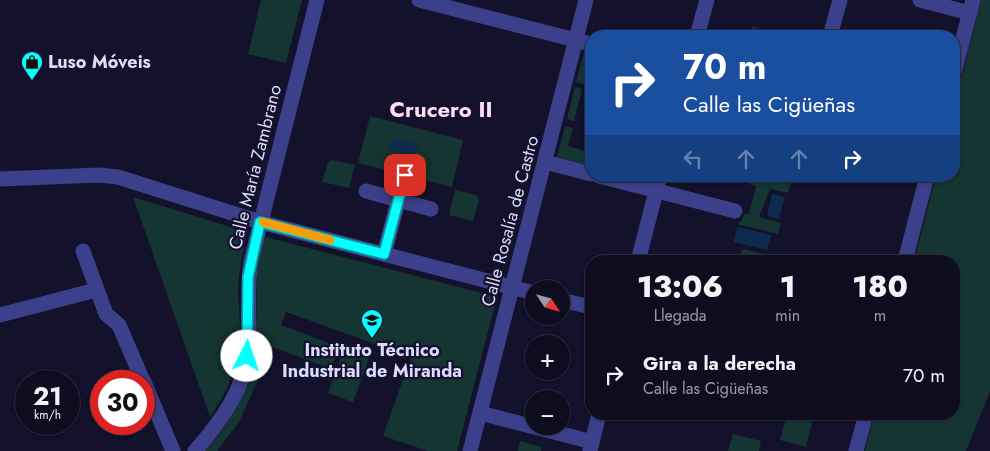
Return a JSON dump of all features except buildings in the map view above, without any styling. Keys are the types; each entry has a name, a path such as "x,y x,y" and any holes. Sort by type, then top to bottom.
{"street":[{"name":"Calle María Zambrano","path":"195,451 229,408 243,376 249,344 248,277 260,222 317,0"},
{"path":"419,0 585,42"},
{"name":"Calle Rosalía de Castro","path":"470,451 586,0"},
{"path":"699,30 707,0"},
{"path":"832,30 840,0"},
{"path":"920,0 971,6 960,49"},
{"path":"553,164 585,172"},
{"path":"0,179 99,175 118,177 260,222 525,291"},
{"path":"384,254 405,175"},
{"path":"635,182 653,185 735,211"},
{"path":"907,255 925,182"},
{"path":"639,255 653,185"},
{"path":"366,191 431,209"},
{"path":"84,251 96,290 106,314 117,323 122,331 139,370"},
{"path":"0,315 96,290"},
{"path":"570,302 585,306"},
{"path":"155,409 172,451"},
{"path":"488,415 587,445 597,420"},
{"path":"856,451 864,420"}],"green space":[{"path":"261,0 302,0 286,63 248,54"},
{"path":"981,0 990,0 990,391 966,451 865,451 873,420 960,420 960,255 916,255 934,182 960,182 960,83"},
{"path":"584,53 585,53 584,84 576,82"},
{"path":"575,87 582,89 574,121 567,119"},
{"path":"370,116 463,140 452,187 358,163"},
{"path":"565,126 573,128 568,146 585,151 585,164 557,157"},
{"path":"332,160 355,165 349,188 322,182 328,162"},
{"path":"749,182 791,182 788,193 770,189 759,217 781,223 778,234 737,224 742,220 744,214 749,214 756,186 749,184"},
{"path":"455,190 476,195 479,200 473,221 449,215"},
{"path":"133,197 247,232 241,260 238,294 240,328 236,364 228,386 210,417"},
{"name":"Instituto Técnico Industrial de Miranda","path":"266,237 497,297 457,451 428,451 383,436 411,357 286,312 281,325 339,347 331,369 273,347 239,422 217,451 205,451 235,410 249,381 256,349 257,269"},
{"path":"742,249 761,253 760,255 740,255"},
{"path":"346,344 371,353 353,402 328,393"},
{"path":"785,420 813,420 806,447 780,440"},
{"path":"733,434 761,441 759,451 728,451"},
{"path":"520,441 542,447 541,451 518,451"}],"water":[{"path":"752,26 765,30 751,30"},
{"path":"392,138 418,144 415,156 389,150"},
{"path":"772,194 785,197 779,219 767,216"},
{"path":"737,227 771,235 767,250 734,242"}],"slow traffic":[{"path":"263,222 330,240"}],"place":[{"name":"Luso Móveis","path":"32,81"},
{"name":"Instituto Técnico Industrial de Miranda","path":"372,339"}],"district":[{"name":"Crucero II","path":"441,109"}],"route":[{"path":"247,356 249,344 248,277 260,222 384,254 405,175"}]}
